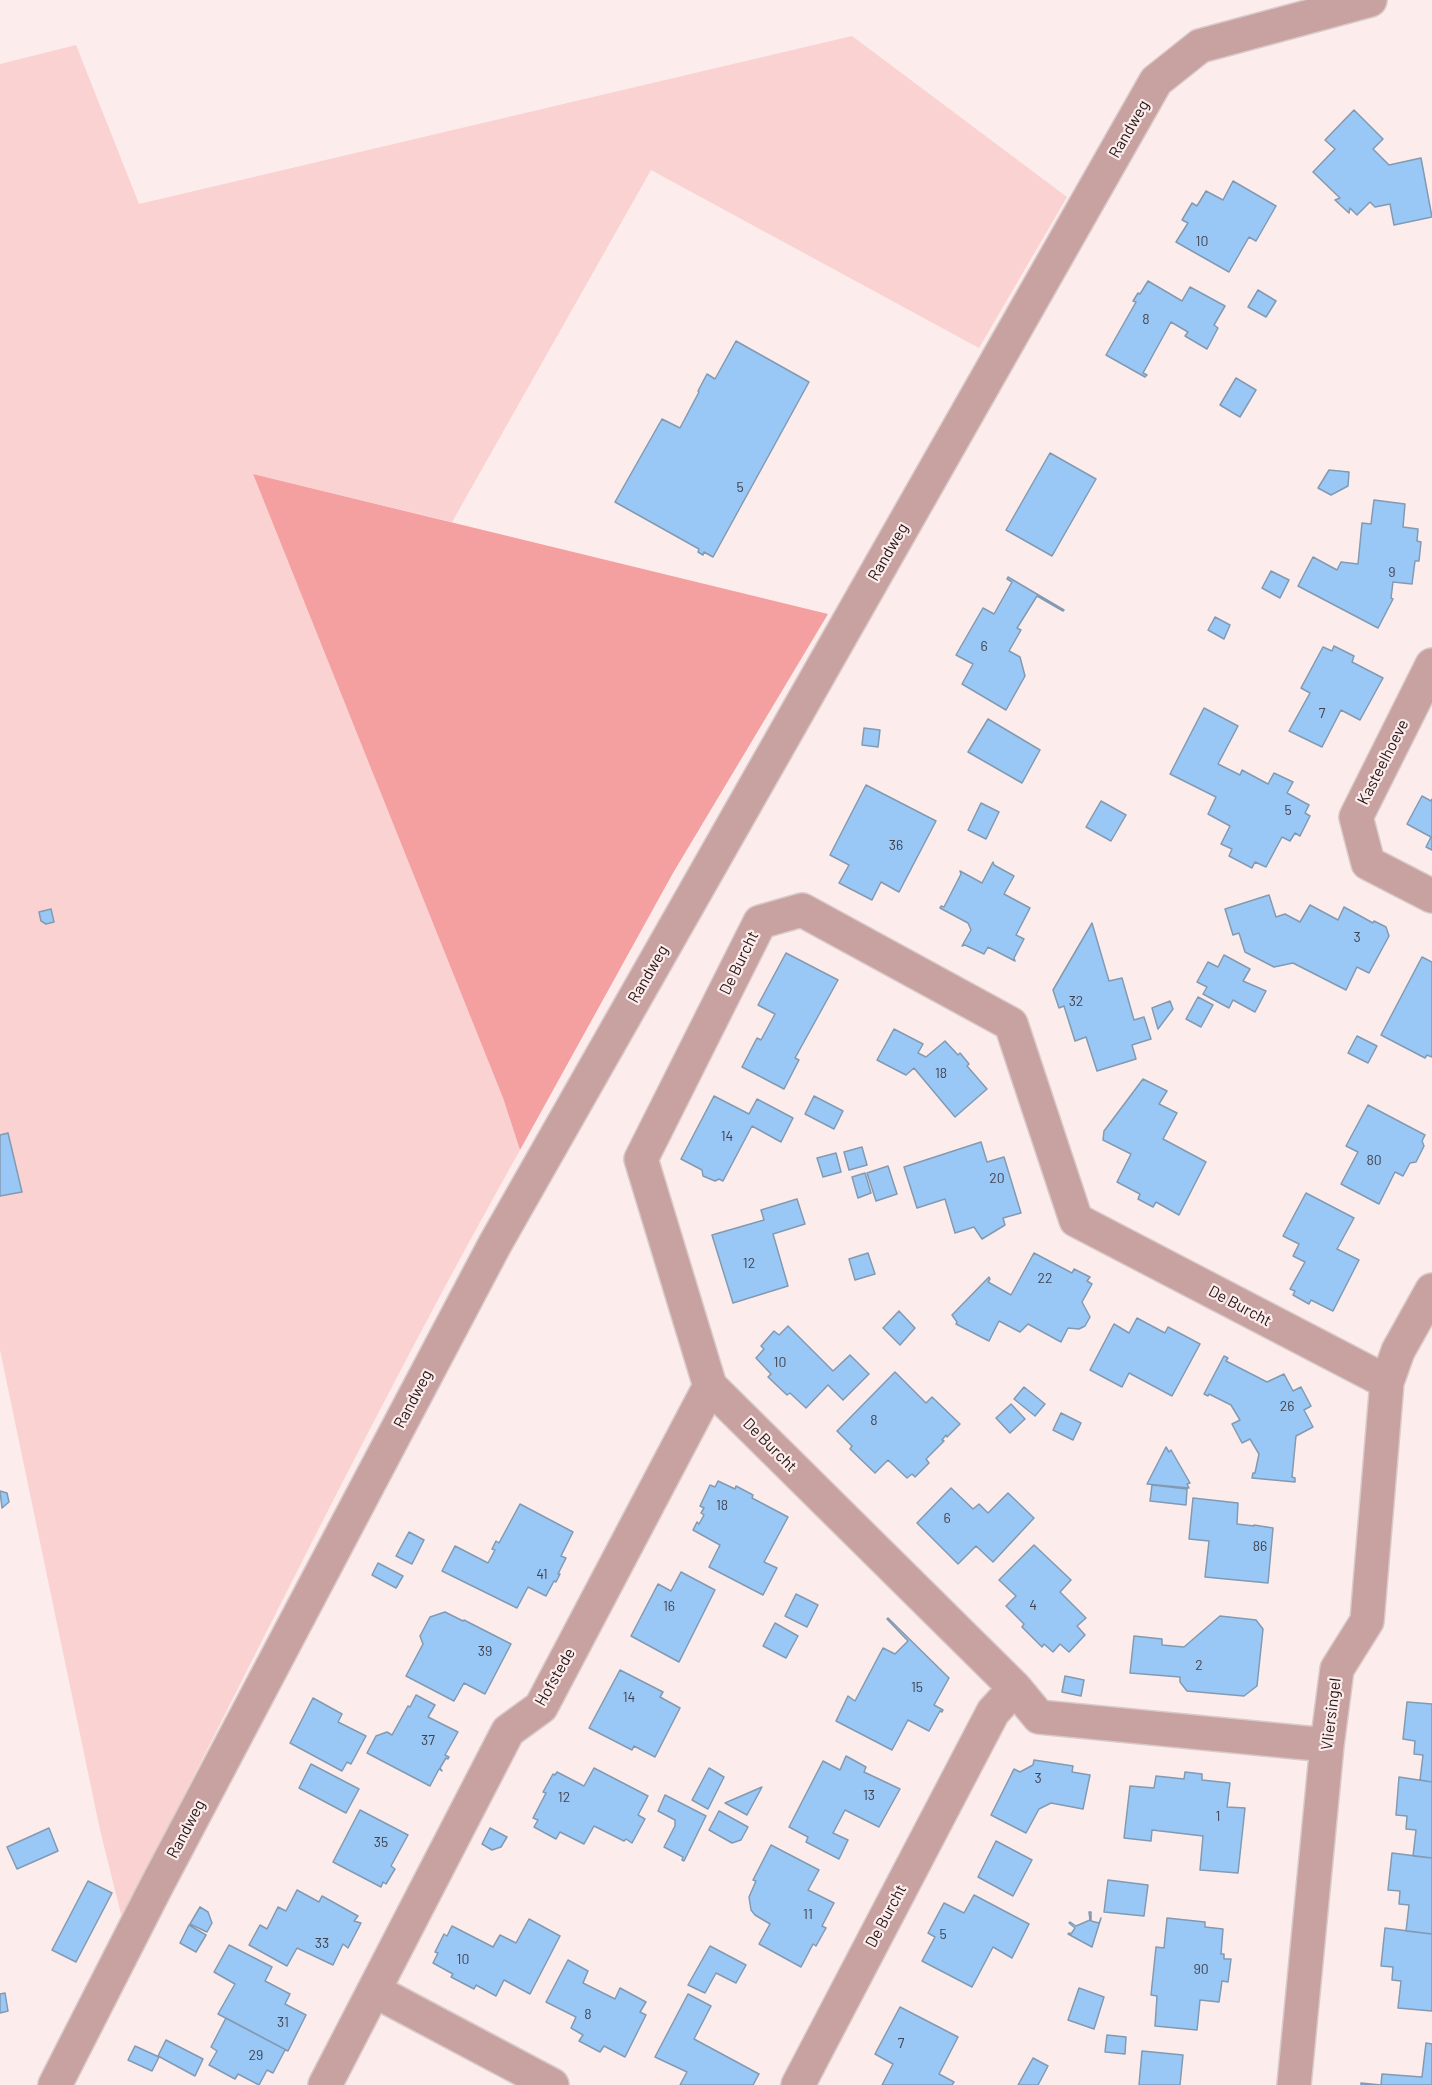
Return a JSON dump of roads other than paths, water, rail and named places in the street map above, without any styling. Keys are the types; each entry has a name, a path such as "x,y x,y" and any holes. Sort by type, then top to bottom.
{"street":[{"name":"Randweg","path":"55,2085 157,1885 495,1244 1156,81 1200,46 1370,0"},
{"name":"Kasteelhoeve","path":"1432,665 1356,817 1368,863 1432,896"},
{"name":"De Burcht","path":"1327,1745 1039,1717 1015,1688 710,1386 641,1159 760,922 802,910 1011,1024 1076,1220 1387,1382"},
{"name":"Vliersingel","path":"1294,2085 1327,1745 1337,1669 1367,1621 1387,1382 1398,1351 1432,1290"},
{"name":"Hofstede","path":"325,2085 508,1731 541,1707 710,1386"},
{"name":"De Burcht","path":"798,2085 993,1712 1015,1688"},
{"path":"375,1990 545,2084"}]}
